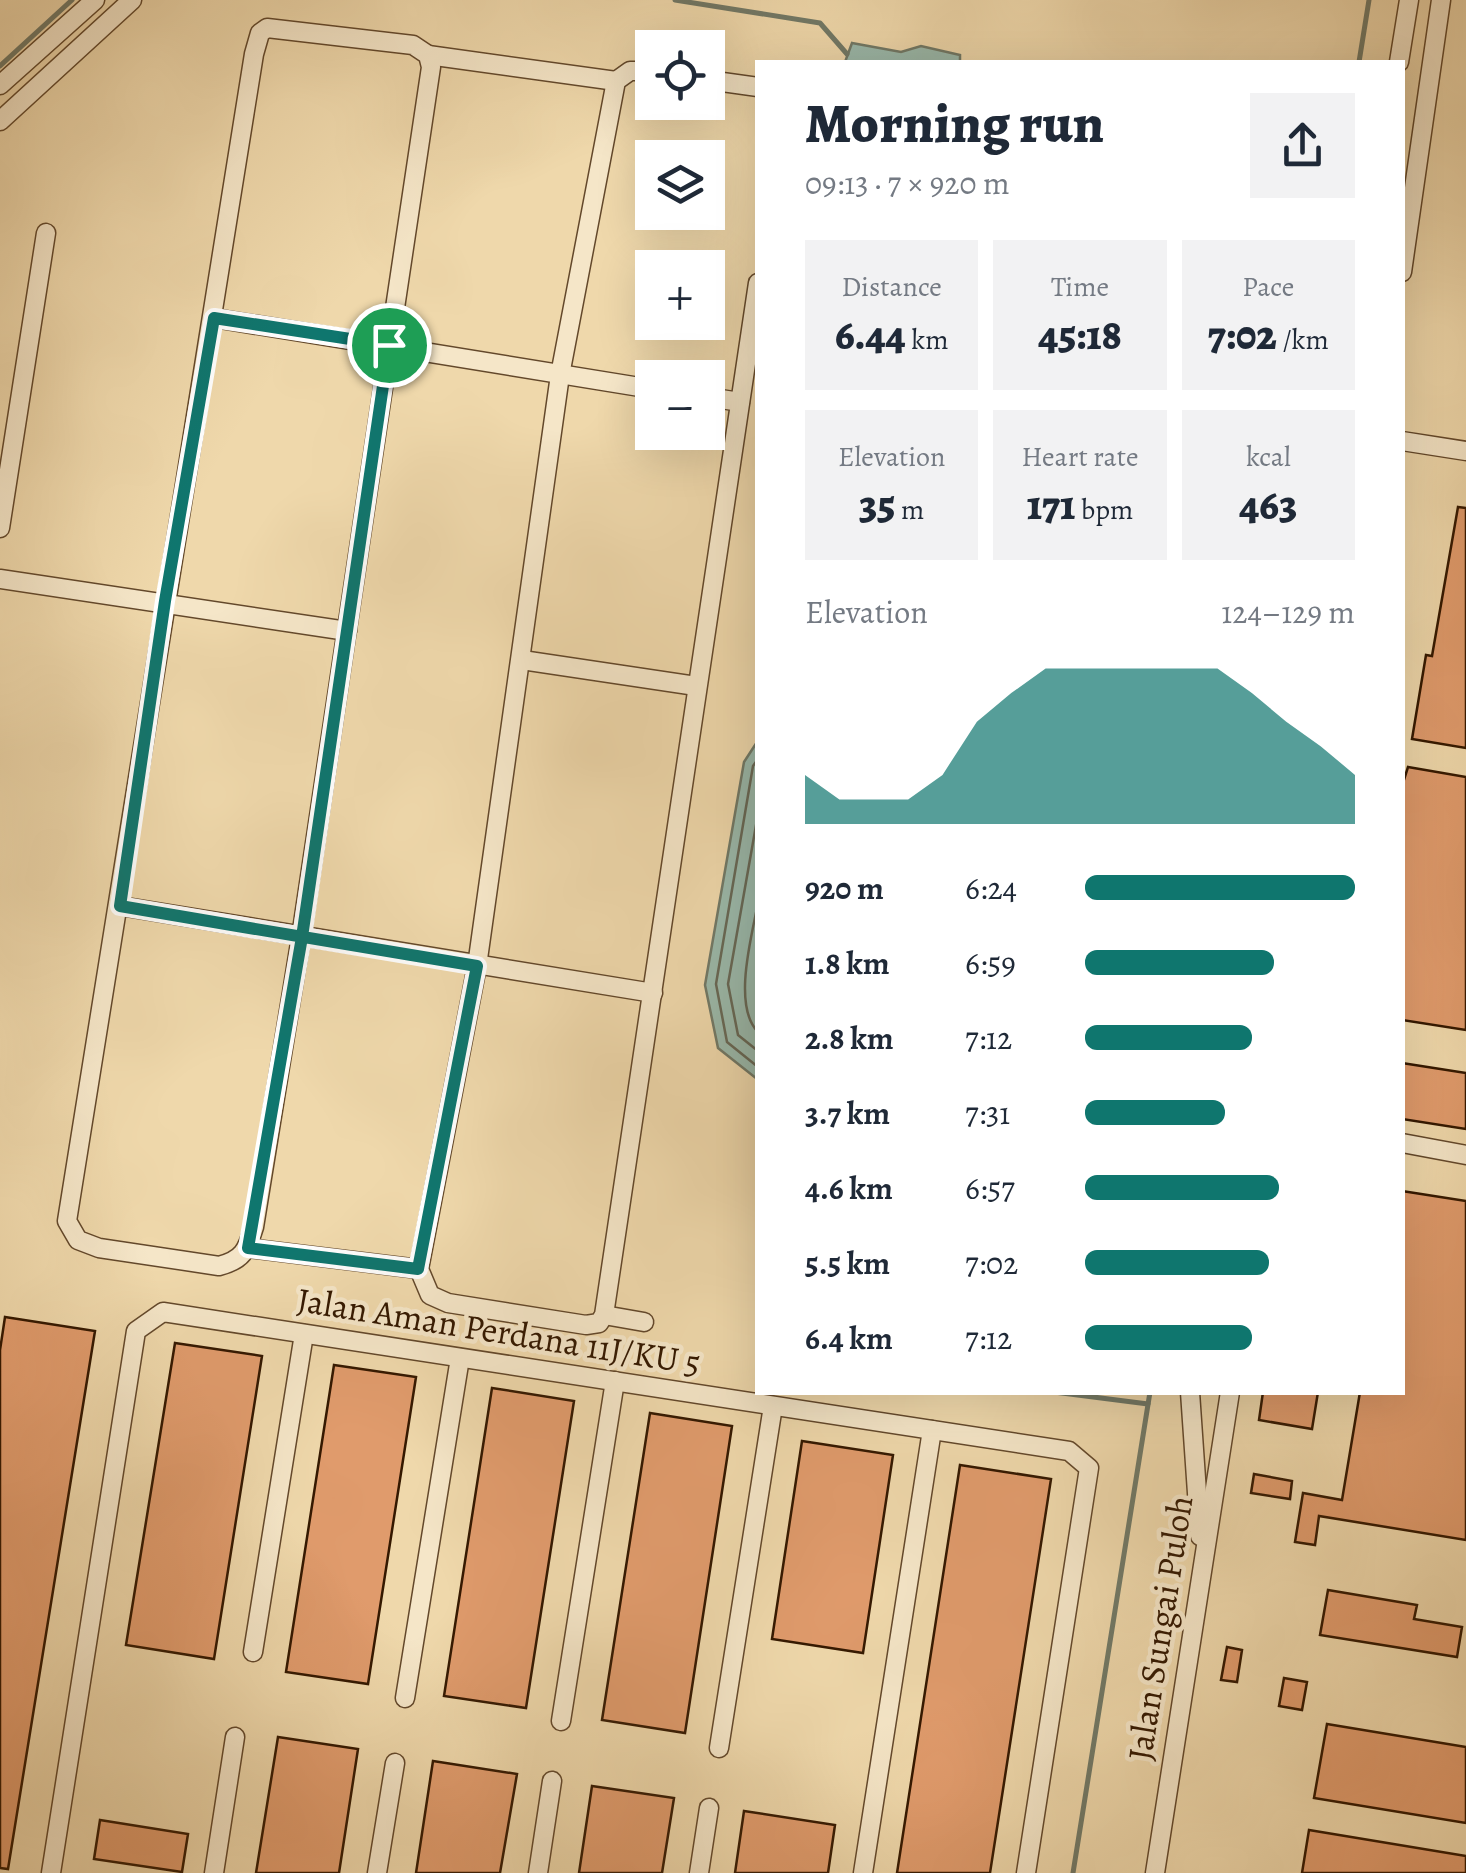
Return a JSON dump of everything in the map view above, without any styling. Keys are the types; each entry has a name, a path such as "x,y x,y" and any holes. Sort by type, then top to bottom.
{"street":[{"path":"0,85 95,0"},
{"path":"0,121 132,0"},
{"path":"1399,60 1409,0"},
{"path":"1405,252 1442,0"},
{"path":"428,55 430,67 302,937 248,1248 237,1262 219,1266 99,1248 78,1240 67,1221 260,32 280,28 356,38 413,46 428,55 616,81 635,71"},
{"path":"616,81 560,375 477,966 418,1269 430,1295 448,1304 586,1326 599,1324 604,1314 755,303"},
{"path":"725,82 755,87"},
{"path":"0,528 46,232"},
{"path":"214,318 635,386"},
{"path":"725,400 740,402"},
{"path":"1405,441 1466,451"},
{"path":"0,579 348,631"},
{"path":"522,660 696,686"},
{"path":"120,906 653,993"},
{"path":"1405,1144 1466,1155"},
{"path":"248,1248 418,1269"},
{"name":"Jalan Aman Perdana 11J/KU 5","path":"51,1873 136,1331 163,1312 1070,1451 1089,1468 1026,1873"},
{"path":"604,1314 644,1322"},
{"path":"253,1652 304,1334"},
{"path":"405,1698 460,1358"},
{"path":"561,1721 615,1382"},
{"path":"1190,1395 1202,1567"},
{"name":"Jalan Sungai Puloh","path":"1155,1873 1230,1395"},
{"path":"719,1748 773,1406"},
{"path":"862,1873 932,1430"},
{"path":"214,1873 235,1738"},
{"path":"377,1873 394,1763"},
{"path":"538,1873 552,1782"},
{"path":"699,1873 709,1808"}],"water":[{"path":"852,43 901,52 921,46 960,55 960,60 846,60"},
{"path":"755,745 755,1077 718,1048 705,985 744,762"}],"building":[{"path":"1458,507 1466,508 1466,748 1412,739 1426,655 1432,656"},
{"path":"1408,767 1466,777 1466,1030 1405,1020"},
{"path":"1405,1063 1466,1073 1466,1129 1405,1119"},
{"path":"1405,1191 1466,1201 1466,1540 1319,1516 1315,1545 1295,1542 1303,1493 1342,1500 1360,1395 1405,1395"},
{"path":"5,1317 95,1331 8,1869 0,1868 0,1350"},
{"path":"175,1343 262,1356 214,1659 126,1645"},
{"path":"334,1365 416,1377 368,1684 286,1672"},
{"path":"492,1388 574,1401 526,1708 444,1696"},
{"path":"1263,1395 1318,1395 1312,1429 1259,1420"},
{"path":"650,1413 732,1426 685,1733 602,1720"},
{"path":"802,1441 893,1455 863,1653 772,1639"},
{"path":"960,1465 1051,1479 990,1873 897,1873"},
{"path":"1254,1474 1292,1481 1290,1499 1251,1493"},
{"path":"1328,1590 1417,1605 1414,1619 1462,1627 1457,1657 1320,1635"},
{"path":"1227,1647 1242,1650 1237,1682 1221,1680"},
{"path":"1284,1678 1307,1682 1302,1710 1279,1706"},
{"path":"1327,1724 1466,1747 1466,1823 1314,1798"},
{"path":"278,1737 358,1749 339,1873 256,1873"},
{"path":"433,1761 517,1774 500,1873 416,1873"},
{"path":"592,1786 674,1798 662,1873 579,1873"},
{"path":"744,1811 835,1825 828,1873 735,1873"},
{"path":"100,1820 188,1834 182,1872 94,1859"},
{"path":"1309,1830 1466,1856 1466,1873 1302,1873"}],"waterway":[{"path":"0,66 72,0"},
{"path":"675,0 820,23 847,54"},
{"path":"1359,60 1369,0"},
{"path":"1078,1395 1148,1404"},
{"path":"1073,1873 1150,1395"}],"route":[{"path":"389,345 214,318 165,601 120,906 210,921 302,937 389,952 477,966 418,1269 248,1248 302,937 389,345"}]}
